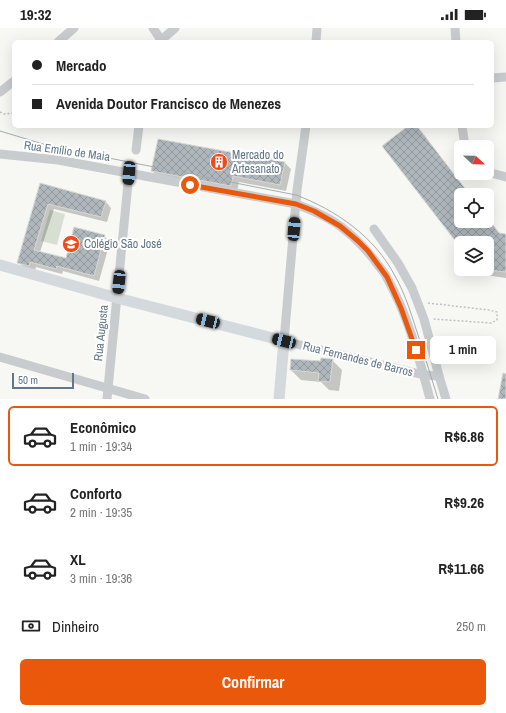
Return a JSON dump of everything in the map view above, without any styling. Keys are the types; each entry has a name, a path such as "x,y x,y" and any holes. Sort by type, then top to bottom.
{"main road":[{"name":"Rua Fernandes de Barros","path":"0,265 117,298 284,341"},
{"path":"279,399 284,341"}],"street":[{"path":"60,40 74,28"},
{"path":"153,28 159,40"},
{"path":"161,40 175,28"},
{"path":"316,40 317,28"},
{"path":"455,28 456,40"},
{"path":"494,78 506,77"},
{"path":"0,92 12,83"},
{"path":"136,150 138,128"},
{"path":"284,341 297,190 306,128"},
{"path":"462,128 464,140"},
{"name":"Rua Emílio de Maia","path":"0,156 58,160 296,204 314,211 340,226 358,241 368,251 387,277 401,308 424,376 430,399"},
{"name":"Rua Augusta","path":"107,399 129,173"},
{"path":"494,174 506,177"},
{"path":"374,228 398,263 418,302 446,399"},
{"name":"Rua Fernandes de Barros","path":"284,341 424,376 439,376"},
{"path":"0,356 145,399"}],"path":[{"path":"0,112 4,114 12,113"},
{"path":"418,302 497,312 497,320 490,323 424,319"}],"shaded area":[{"path":"50,210 65,214 57,245 41,241"}],"building":[{"path":"405,128 419,128 454,174 454,180 458,180 465,188 454,188 454,228 494,228 494,226 499,233 506,234 506,272 494,271 494,236 454,236 454,239 382,146"},
{"name":"Mercado do Artesanato","path":"158,139 285,162 280,185 233,176 231,186 151,171"},
{"path":"40,183 106,201 101,217 48,204 34,250 66,258 74,227 105,235 94,276 57,266 56,269 30,262 29,266 17,263"},
{"path":"321,358 333,359 330,382 318,381 319,373 290,370 291,359 320,361"},
{"path":"503,373 506,374 506,399 498,399"}],"tram line":[{"path":"0,131 53,147 296,195 326,208 353,226 377,249 387,262 408,306 438,399"}],"place":[{"name":"Mercado do Artesanato","path":"219,162"},
{"name":"Colégio São José","path":"71,244"}],"route":[{"path":"190,185 296,204 314,211 340,226 368,251 387,277 401,308 416,350"}]}
